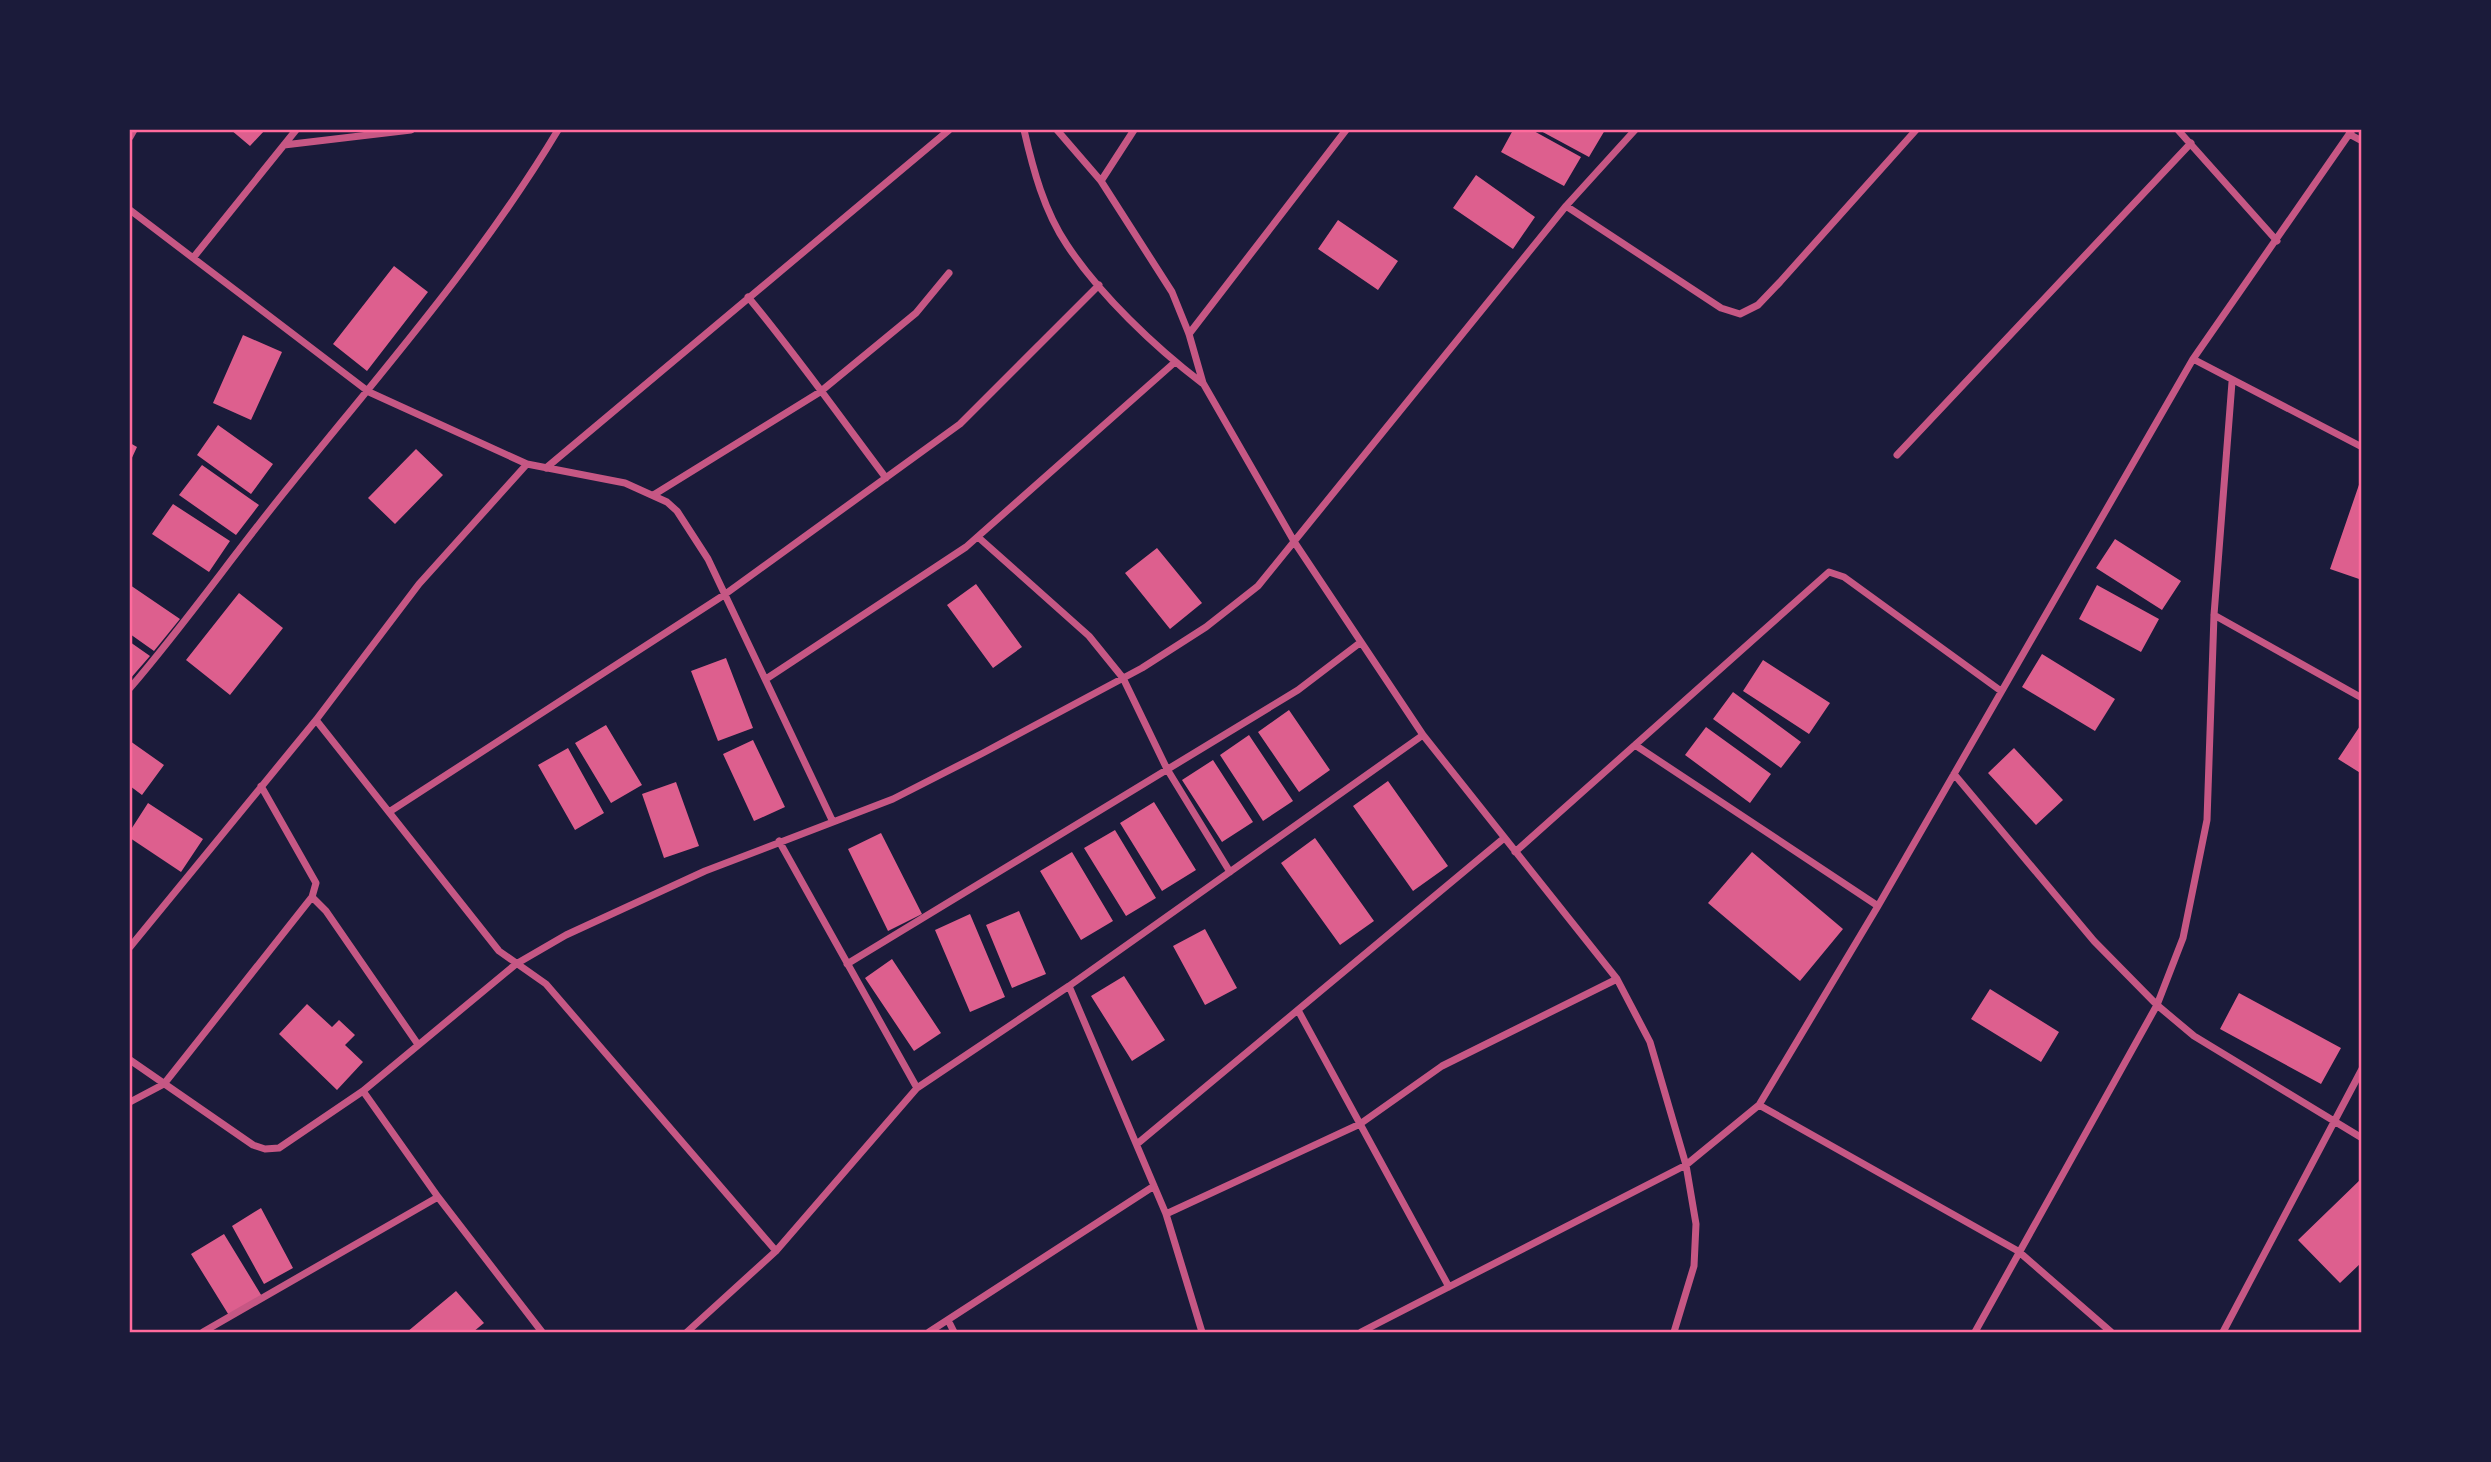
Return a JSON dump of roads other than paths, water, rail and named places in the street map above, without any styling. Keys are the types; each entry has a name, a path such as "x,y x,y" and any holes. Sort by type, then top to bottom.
{"street":[{"path":"130,137 134,130"},
{"path":"193,258 296,130"},
{"path":"283,145 411,130"},
{"path":"130,688 292,483 369,392 529,179 558,130"},
{"path":"546,468 949,130"},
{"path":"1024,130 1033,170 1067,244 1099,285 1175,362 1203,383"},
{"path":"1057,130 1101,181 1172,292 1189,334 1203,383 1295,543 1423,735 1503,839 1618,979 1650,1042 1686,1165 1696,1224 1694,1266 1674,1332"},
{"path":"1101,181 1134,130"},
{"path":"1189,334 1346,130"},
{"path":"130,1060 237,1135 265,1149 279,1148 363,1091 417,1043 516,964 566,935 705,870 893,799 1124,678 1206,627 1258,586 1566,206 1635,130"},
{"path":"1566,206 1721,308 1740,314 1758,305 1916,130"},
{"path":"2178,130 2277,241"},
{"path":"1361,1332 1686,1165 1759,1105 1878,906 2193,359 2351,132 2361,141"},
{"path":"1897,454 2191,144"},
{"path":"130,209 369,392 527,464 625,484 655,494 677,511 708,559 832,820"},
{"path":"655,494 820,392 916,313 949,273"},
{"path":"389,812 724,595 960,424 1099,285"},
{"path":"748,297 806,367 820,392 886,478"},
{"path":"2193,359 2232,382 2361,447"},
{"path":"766,679 978,537 1175,362"},
{"path":"1975,1332 2157,1005 2183,939 2207,820 2214,615 2232,382"},
{"path":"130,947 316,720 419,584 527,464"},
{"path":"978,537 1089,636 1124,678 1167,769 1230,872"},
{"path":"1515,852 1829,572 1844,577 2001,691"},
{"path":"2214,615 2361,698"},
{"path":"848,964 1298,690 1361,642"},
{"path":"316,720 499,951 546,984 776,1251"},
{"path":"687,1332 776,1251 917,1088 1069,986 1423,735"},
{"path":"1635,745 1878,906"},
{"path":"1954,774 2094,941 2157,1005 2194,1036 2361,1138"},
{"path":"130,1102 164,1084 312,897 316,883 261,786"},
{"path":"1136,1144 1503,839"},
{"path":"779,841 917,1088"},
{"path":"312,897 326,911 417,1043"},
{"path":"1166,1214 1360,1124 1442,1066 1618,979"},
{"path":"1069,986 1166,1214 1202,1332"},
{"path":"1298,1012 1449,1287"},
{"path":"2223,1332 2361,1069"},
{"path":"363,1091 438,1197 542,1332"},
{"path":"1759,1105 2018,1251 2110,1332"},
{"path":"929,1332 1154,1186"},
{"path":"203,1332 438,1197"},
{"path":"948,1320 954,1332"}]}
